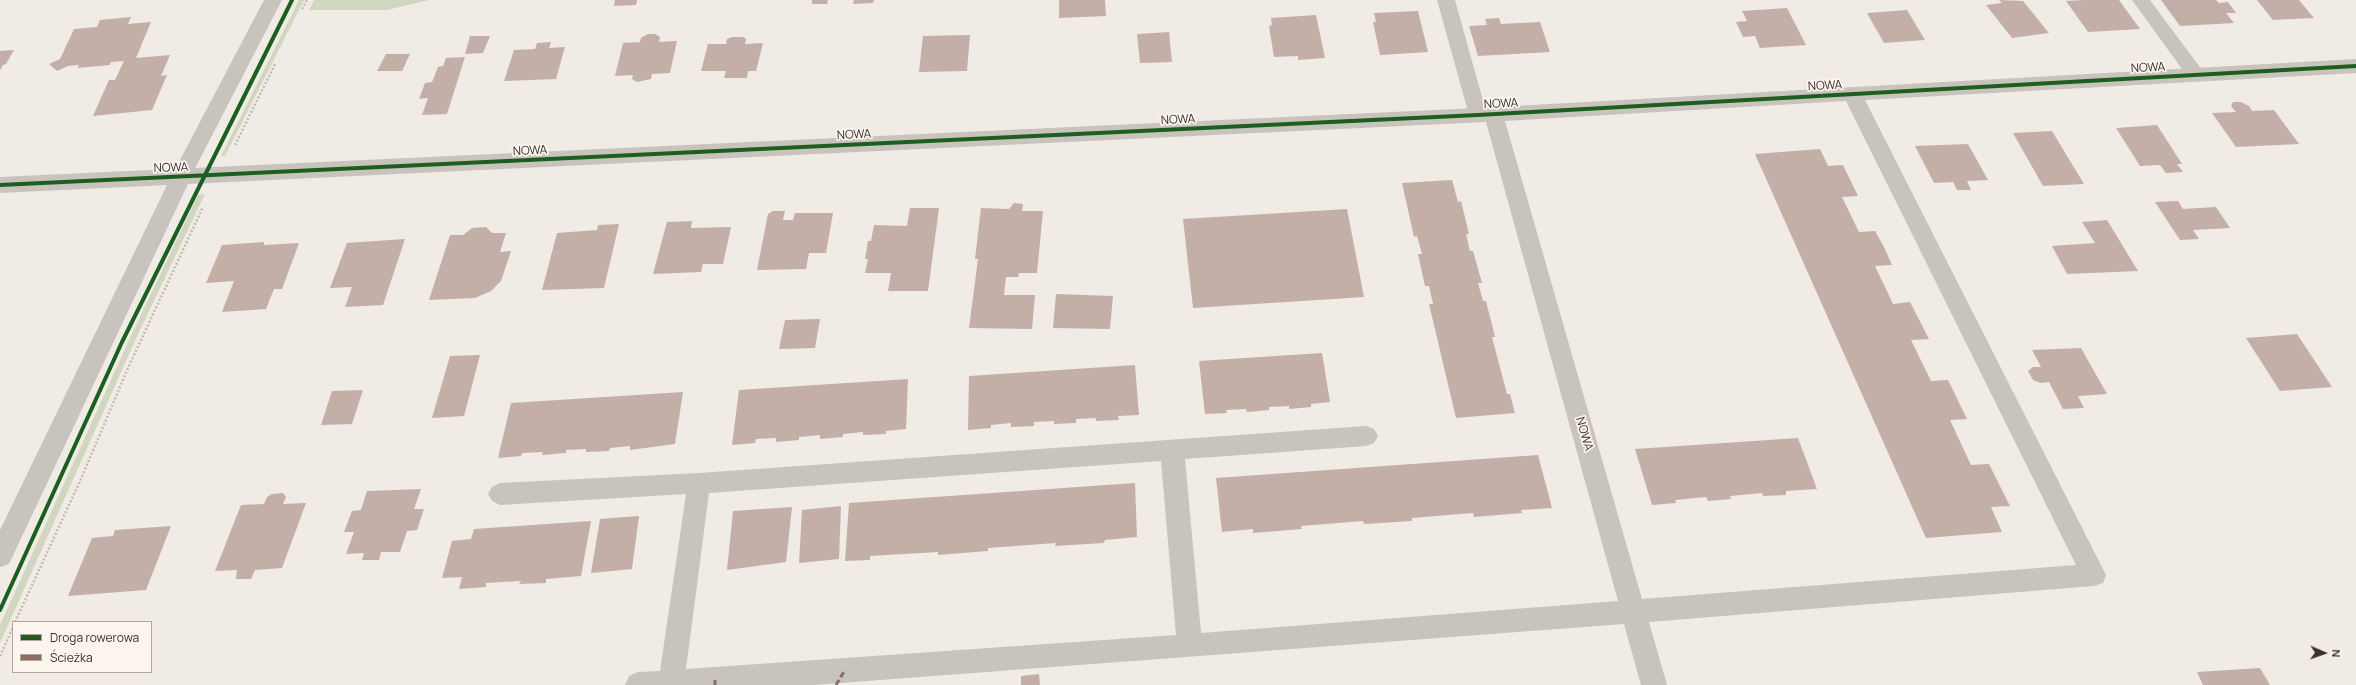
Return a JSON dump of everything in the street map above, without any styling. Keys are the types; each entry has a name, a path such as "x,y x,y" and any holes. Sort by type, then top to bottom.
{"street":[{"name":"NOWA","path":"0,185 1486,115 2356,66"},
{"path":"638,685 1190,646 1633,610 2094,575 1852,94"},
{"name":"NOWA","path":"1486,115 1654,685"},
{"path":"0,556 181,177"},
{"path":"500,494 699,483 1366,436"},
{"path":"1172,450 1190,646"},
{"path":"671,683 699,483"}],"lane":[{"path":"181,177 273,0"},
{"path":"1446,0 1486,115"},
{"path":"2141,0 2196,75"}],"path":[{"path":"300,14 307,0"},
{"path":"234,146 276,63"},
{"path":"15,621 81,479 128,368 204,204"},
{"path":"0,656 12,629"}],"green space":[{"path":"299,0 304,0 225,156 221,156"},
{"path":"314,0 429,0 387,10 309,10"},
{"path":"205,194 139,332 0,643 0,625 129,340 198,195"}],"building":[{"path":"615,0 637,0 636,5 614,6"},
{"path":"812,0 828,0 827,4 812,4"},
{"path":"854,0 874,0 873,3 853,4"},
{"path":"1059,0 1105,0 1106,16 1059,18"},
{"path":"1999,0 2023,1 2049,33 2012,38 1986,5 2002,3"},
{"path":"2119,0 2140,29 2088,32 2066,1"},
{"path":"2161,0 2216,0 2219,3 2228,2 2236,13 2226,13 2234,23 2180,26"},
{"path":"2257,0 2299,0 2314,18 2273,20"},
{"path":"1787,8 1806,45 1760,48 1755,36 1743,37 1736,22 1747,21 1742,11"},
{"path":"1907,10 1925,40 1884,43 1867,13"},
{"path":"1418,11 1428,52 1380,55 1373,22 1376,22 1374,13"},
{"path":"1316,15 1325,58 1298,60 1298,56 1274,57 1269,26 1272,25 1271,18"},
{"path":"131,17 128,24 151,22 136,58 170,55 161,76 167,75 152,110 93,116 109,80 115,80 124,61 111,62 110,65 78,68 79,65 68,66 57,71 49,64 60,59 74,29 97,27 100,20"},
{"path":"1499,18 1501,24 1540,22 1550,52 1478,56 1469,26 1487,25 1485,19"},
{"path":"1169,32 1172,62 1140,63 1137,34"},
{"path":"648,34 655,34 660,37 659,42 677,41 670,73 652,74 651,79 637,82 632,79 633,75 615,76 623,43 640,42 641,38"},
{"path":"970,35 967,71 919,72 923,36"},
{"path":"470,36 490,36 483,53 465,54"},
{"path":"732,37 743,37 746,39 745,44 763,43 756,71 748,71 747,78 724,78 726,71 701,71 708,44 726,44 727,39"},
{"path":"551,42 549,48 565,47 556,79 504,81 514,50 535,49 537,43"},
{"path":"14,50 6,64 3,65 0,70 0,51"},
{"path":"386,54 410,54 402,71 377,71"},
{"path":"465,57 447,114 422,115 428,98 419,99 425,83 432,82 438,67 443,66 446,58"},
{"path":"2233,102 2241,102 2249,106 2252,111 2274,110 2299,144 2236,147 2212,113 2236,112 2231,106"},
{"path":"2157,125 2182,164 2177,164 2183,172 2166,173 2160,165 2140,166 2116,128"},
{"path":"2052,131 2084,184 2043,186 2013,133"},
{"path":"1968,144 1988,180 1967,181 1971,190 1957,190 1953,182 1934,183 1915,146"},
{"path":"1820,149 1828,166 1843,165 1858,196 1842,197 1859,232 1875,231 1884,247 1892,265 1875,266 1893,304 1910,302 1929,339 1911,340 1931,381 1948,380 1967,419 1950,420 1971,465 1989,464 2010,506 1991,507 2002,532 1926,538 1755,154"},
{"path":"1452,180 1458,202 1461,201 1469,234 1466,234 1470,251 1473,251 1482,283 1478,283 1483,301 1486,301 1495,337 1492,337 1507,394 1510,394 1515,413 1456,418 1429,304 1433,304 1429,286 1425,286 1418,254 1422,254 1417,236 1414,237 1402,183"},
{"path":"2178,201 2183,209 2216,207 2230,228 2193,230 2199,239 2180,240 2155,202"},
{"path":"1014,203 1023,204 1022,211 1043,211 1037,273 1019,273 1018,277 1006,277 1004,295 1035,295 1032,329 969,328 978,259 975,259 981,208 1009,209"},
{"path":"910,208 939,208 928,291 888,291 891,273 865,273 868,259 865,259 868,241 871,241 874,225 907,226"},
{"path":"1347,209 1364,297 1193,308 1183,219"},
{"path":"773,211 785,211 783,220 793,220 795,213 833,213 826,253 809,253 806,269 757,270 768,214"},
{"path":"2107,220 2138,271 2067,274 2052,246 2095,243 2082,222"},
{"path":"692,221 691,228 731,227 723,264 703,264 701,272 653,274 667,222"},
{"path":"619,224 604,288 542,290 557,233 597,230 598,225"},
{"path":"486,227 492,233 506,233 500,252 511,251 501,281 491,291 475,298 429,300 450,235 463,235 472,228"},
{"path":"405,239 383,305 345,307 352,287 330,288 347,243"},
{"path":"264,242 264,245 299,243 282,289 274,289 266,309 222,312 234,281 206,283 222,245"},
{"path":"1056,294 1113,296 1110,329 1053,328"},
{"path":"820,319 815,348 779,349 785,320"},
{"path":"2297,334 2332,387 2280,391 2246,338"},
{"path":"2081,348 2107,394 2078,396 2084,408 2063,409 2049,382 2041,383 2033,380 2028,371 2033,367 2041,367 2032,350"},
{"path":"1322,353 1330,402 1311,404 1311,407 1289,409 1289,406 1269,407 1269,410 1247,412 1246,409 1226,410 1227,413 1205,414 1199,361"},
{"path":"480,355 464,416 432,418 450,356"},
{"path":"1135,365 1139,415 1118,416 1119,420 1096,421 1096,418 1076,419 1076,423 1054,424 1054,421 1034,422 1034,426 1011,427 1011,423 991,425 991,428 968,430 969,376"},
{"path":"908,379 906,429 886,431 886,434 863,435 863,432 843,434 843,437 820,439 820,435 799,437 799,440 776,442 776,438 756,439 755,443 732,445 739,390"},
{"path":"363,390 352,424 321,425 332,391"},
{"path":"683,392 675,444 630,450 630,446 610,448 609,451 586,452 586,449 566,450 566,453 542,455 543,452 522,453 521,456 498,458 511,403"},
{"path":"1798,438 1817,489 1786,491 1786,495 1763,496 1762,493 1730,496 1731,499 1708,501 1706,497 1675,500 1676,503 1652,505 1635,449"},
{"path":"1538,455 1552,508 1521,510 1522,513 1474,517 1473,513 1412,518 1412,521 1364,524 1363,521 1301,526 1302,529 1253,533 1253,529 1222,532 1216,478"},
{"path":"1135,483 1137,537 1105,540 1104,543 1055,546 1056,543 988,548 988,551 938,555 938,552 870,556 870,560 845,561 849,503"},
{"path":"421,489 414,509 424,509 417,530 407,531 400,552 381,552 379,560 362,560 364,553 346,554 354,532 344,532 352,511 361,510 367,491"},
{"path":"283,493 286,497 283,504 306,503 282,568 255,570 251,579 236,579 237,570 215,571 241,505 264,504 267,497 272,494"},
{"path":"841,506 839,559 799,563 802,510"},
{"path":"792,507 786,562 727,570 733,511"},
{"path":"639,516 632,569 591,573 600,519"},
{"path":"591,521 581,576 546,579 546,583 519,584 521,581 486,583 486,587 459,589 462,577 442,578 452,541 471,539 474,529"},
{"path":"171,526 146,590 68,596 92,538 113,536 115,530"},
{"path":"2260,668 2270,685 2203,685 2197,672"},
{"path":"1039,674 1040,685 1021,685 1021,676"}],"marked path":[{"path":"836,685 845,670"},
{"path":"715,680 715,685"}],"cycle path":[{"path":"0,610 122,342 292,0"},
{"path":"0,185 1478,115 2356,66"}]}
